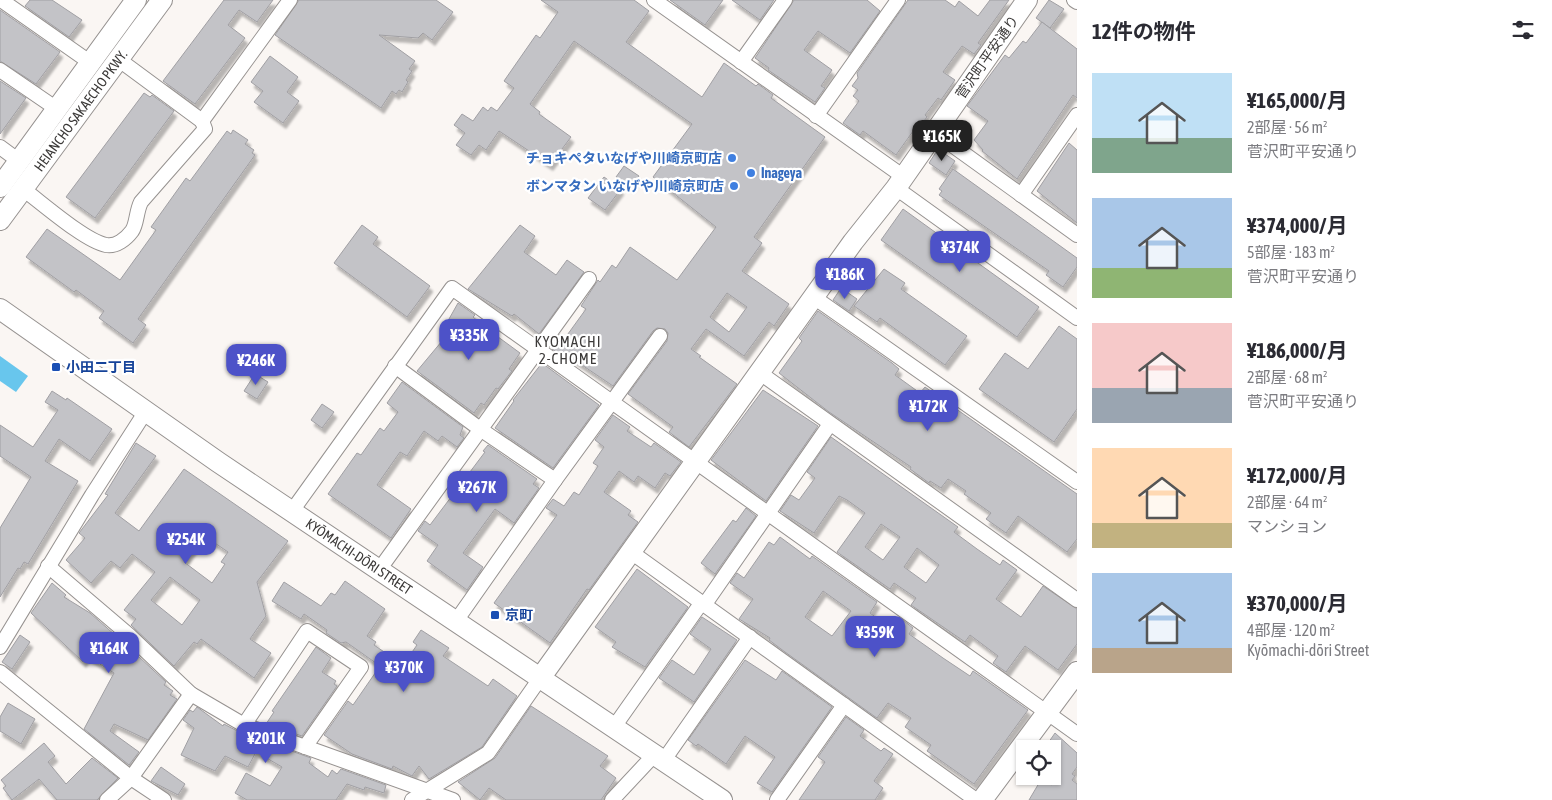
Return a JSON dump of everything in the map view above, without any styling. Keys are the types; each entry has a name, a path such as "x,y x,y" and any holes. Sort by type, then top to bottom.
{"street":[{"path":"2,0 90,63"},
{"name":"HEIANCHO SAKAECHO PKWY.","path":"0,187 136,0"},
{"name":"HEIANCHO SAKAECHO PKWY.","path":"0,220 162,0"},
{"path":"202,121 290,0"},
{"path":"741,62 785,0"},
{"path":"816,116 898,0"},
{"name":"菅沢町平安通り","path":"541,677 815,298 853,242 900,183 1027,0"},
{"path":"663,3 816,116 900,183 1077,318"},
{"path":"23,189 94,241 108,246 118,244 133,230 136,212 141,202 204,129 202,121 118,59"},
{"path":"0,70 56,109"},
{"path":"1021,195 1077,115"},
{"path":"934,132 1077,235"},
{"path":"0,147 19,161"},
{"path":"380,570 590,279"},
{"path":"292,511 452,288 1077,734"},
{"path":"815,298 1077,482"},
{"name":"KYŌMACHI-DŌRI STREET","path":"0,309 292,511 722,800"},
{"path":"456,621 555,480 660,336"},
{"path":"395,366 480,429 555,480"},
{"path":"760,373 1077,600"},
{"path":"0,647 48,566 146,411"},
{"path":"614,727 830,424"},
{"path":"631,552 976,800"},
{"path":"48,566 129,635 191,694 244,725 453,800"},
{"path":"244,725 307,631 361,667 305,747"},
{"path":"612,800 659,757 750,637"},
{"path":"0,672 131,778 164,800"},
{"path":"982,800 1077,672"},
{"path":"412,800 488,752 541,677"},
{"path":"107,800 131,778 191,694"},
{"path":"777,800 844,705"}],"water":[{"path":"0,356 28,376 16,392 0,381"}],"building":[{"path":"30,0 52,0 82,20 69,37 25,6"},
{"path":"224,0 273,0 257,22 239,10 228,25 245,38 195,104 163,81"},
{"path":"299,0 436,0 453,12 432,40 423,33 418,38 379,35 415,61 409,69 412,71 406,80 408,82 402,92 399,90 396,94 392,91 381,108 275,35"},
{"path":"541,0 634,0 649,11 626,42 702,97 724,63 756,86 758,84 773,95 771,98 825,137 754,237 762,243 742,271 789,304 774,326 769,322 744,356 706,329 691,349 701,356 699,357 737,384 689,447 669,432 673,427 628,394 667,341 668,333 665,329 657,328 653,331 613,386 567,355 565,358 552,349 560,334 565,338 586,309 581,306 598,280 600,282 612,265 616,268 630,247 677,280 716,227 653,177 692,124 574,41 530,104 540,112 539,114 571,137 550,165 499,131 486,150 479,145 471,155 456,145 465,133 454,125 462,114 473,121 483,107 488,111 491,107 497,111 514,88 504,81 536,35 540,38 558,12","holes":["727,293 747,307 729,332 710,317"]},
{"path":"670,0 723,0 705,25"},
{"path":"732,0 774,0 760,20"},
{"path":"794,0 867,0 880,11 850,53 818,31 804,50 832,70 821,86 825,88 815,102 768,70 769,68 755,58"},
{"path":"908,0 945,0 955,7 959,1 978,16 990,0 1009,0 978,43 981,45 974,54 962,46 943,72 955,80 941,100 938,98 925,115 927,117 918,129 916,127 896,155 863,131 860,135 843,123 859,101 853,96 858,90 852,86 858,78 857,73"},
{"path":"1049,0 1064,9 1050,28 1036,18"},
{"path":"0,10 60,52 36,84 0,61"},
{"path":"1042,22 1077,49 1077,98 1073,95 1017,179 982,151 974,140 988,121 967,106 1005,55 1009,58 1023,41 1026,43"},
{"path":"270,56 298,77 287,92 299,101 283,123 254,102 263,91 251,82"},
{"path":"0,81 26,98 0,134"},
{"path":"144,93 150,97 152,95 174,111 95,218 66,197"},
{"path":"233,130 248,140 245,144 254,150 252,153 255,155 138,319 146,325 133,343 99,318 104,311 26,257 47,229 120,280 156,230 151,227 186,178 190,181 227,131 231,134"},
{"path":"1069,143 1077,150 1077,223 1037,191"},
{"path":"938,149 955,161 946,175 929,163"},
{"path":"624,166 639,176 631,187 616,177"},
{"path":"953,169 1077,258 1077,267 1063,287 1046,275 1049,271 939,195 942,191 939,189"},
{"path":"604,177 621,189 605,210 588,198"},
{"path":"903,209 1039,307 1017,337 881,240"},
{"path":"362,225 378,237 373,244 430,286 407,317 334,263"},
{"path":"520,225 535,236 524,252 556,275 567,260 584,272 539,334 514,314 512,316 468,289"},
{"path":"884,269 905,283 901,289 967,336 945,365 880,318 877,322 854,306"},
{"path":"841,288 857,299 849,311 833,300"},
{"path":"458,303 475,315 473,317 490,331 520,353 509,369 512,371 498,389 496,388 484,405 481,403 474,413 417,371 442,341 440,340 450,326 447,323"},
{"path":"818,311 892,363 899,369 895,375 920,393 925,387 1077,494 1077,539 1067,552 1018,516 1006,533 986,519 991,513 964,494 966,491 948,479 941,488 930,481 929,483 910,469 911,467 829,412 779,373 802,341 799,338"},
{"path":"1059,326 1077,339 1077,409 1054,442 979,389 1005,353 1028,369"},
{"path":"542,363 599,405 553,468 495,428 513,400"},
{"path":"255,374 268,382 257,399 244,391"},
{"path":"402,382 463,427 460,435 464,438 457,447 442,436 438,441 424,431 407,456 400,452 377,485 411,509 391,538 328,494 357,453 361,455 380,428 384,431 398,412 387,403"},
{"path":"763,390 818,426 766,501 711,460"},
{"path":"52,391 66,400 67,398 112,429 90,461 59,439 45,461 78,481 28,564 24,562 20,569 18,568 0,597 0,528 31,477 0,456 0,425 33,447 58,410 45,402"},
{"path":"322,404 334,412 322,428 311,420"},
{"path":"613,415 630,427 627,431 651,447 654,443 681,462 670,476 665,473 655,488 638,476 634,482 619,471 604,492 631,511 628,515 638,522 589,590 587,589 550,643 494,603 557,515 546,508 553,499 564,506 574,492 579,495 598,466 593,463 604,447 595,440"},
{"path":"831,437 958,527 954,532 977,549 1000,565 1003,560 1017,570 996,599 1021,617 1043,586 1077,609 1077,644 1058,670 1025,646 1006,672 993,663 998,656 970,635 965,642 911,605 916,598 894,583 890,589 837,552 865,513 847,500 839,496 814,533 780,511 791,495 799,500 815,478 807,472","holes":["881,524 900,537 883,560 865,547","917,548 939,565 926,583 904,567"]},
{"path":"136,443 156,456 115,513 139,531 184,469 288,541 257,582 266,616 250,639 271,653 254,678 201,639 197,644 194,642 174,666 131,625 136,619 124,610 155,572 132,554 120,568 111,561 91,583 66,560 85,538 79,533 108,495 105,494","holes":["203,535 228,552 221,562 225,564 212,583 184,562","170,577 200,600 182,625 151,600"]},
{"path":"488,445 537,479 533,484 539,488 514,523 495,509 463,553 483,567 467,590 427,561 438,545 418,531 425,521 430,525 485,452 483,451"},
{"path":"746,508 756,516 715,574 701,563 733,520 736,522"},
{"path":"780,537 810,559 812,556 877,602 870,613 891,628 899,617 913,628 909,634 970,676 973,671 1028,710 974,784 927,751 931,745 905,727 911,718 888,703 877,718 785,652 769,640 770,638 739,619 753,599 730,583 737,573 744,578 769,542 774,545","holes":["823,591 851,611 832,636 805,617"]},
{"path":"637,569 688,607 645,667 612,647 616,642 595,627"},
{"path":"345,581 385,609 367,636 376,642 374,645 403,665 417,645 413,642 421,630 449,648 443,656 488,686 493,679 517,696 482,747 429,779 419,766 412,776 393,766 392,769 352,754 324,735 348,701 353,705 380,666 346,642 341,643 326,633 327,630 304,614 301,619 272,601 284,582 321,606 331,593 335,595"},
{"path":"52,583 66,595 64,597 90,613 123,642 166,682 164,685 173,691 170,695 177,699 148,740 114,724 110,731 139,752 129,765 84,729 114,673 87,656 83,662 31,613"},
{"path":"702,617 737,640 694,702 659,678 672,660 694,675 711,649 690,634"},
{"path":"20,635 30,642 12,669 2,662"},
{"path":"316,647 331,658 322,672 336,681 334,684 337,686 302,736 266,724 274,712 272,711"},
{"path":"745,660 776,680 782,671 832,707 772,792 757,783 775,757 745,736 726,764 698,744 696,746 688,740"},
{"path":"8,703 35,719 21,744 0,731 0,717"},
{"path":"531,706 608,756 600,766 616,778 601,800 506,800 489,788 480,800 458,782 495,758"},
{"path":"197,707 223,726 224,724 241,733 311,758 309,763 328,777 332,770 337,774 341,769 386,785 384,793 365,787 364,790 347,784 336,800 247,800 235,793 246,773 270,786 282,767 256,752 248,767 225,756 215,771 181,755 194,728 183,720 190,710 193,712"},
{"path":"846,717 864,730 860,736 881,751 884,748 893,754 874,781 883,788 875,800 799,800 825,762 818,757"},
{"path":"1055,733 1077,753 1077,767 1072,774 1075,776 1072,780 1077,784 1077,800 1029,800 1038,785 1061,785 1061,740 1050,740"},
{"path":"44,743 55,756 48,762 66,784 92,758 118,778 97,800 57,800 39,779 12,800 3,788 6,786 1,780"},
{"path":"161,767 185,784 178,795 151,781"}],"place":[{"name":"チョキペタいなげや川崎京町店","path":"732,158"},
{"name":"Inageya","path":"751,173"},
{"name":"ボンマタン いなげや川崎京町店","path":"734,186"},
{"name":"小田二丁目","path":"56,367"},
{"name":"京町","path":"495,615"}],"district":[{"name":"KYOMACHI 2-CHOME","path":"568,350"}]}
